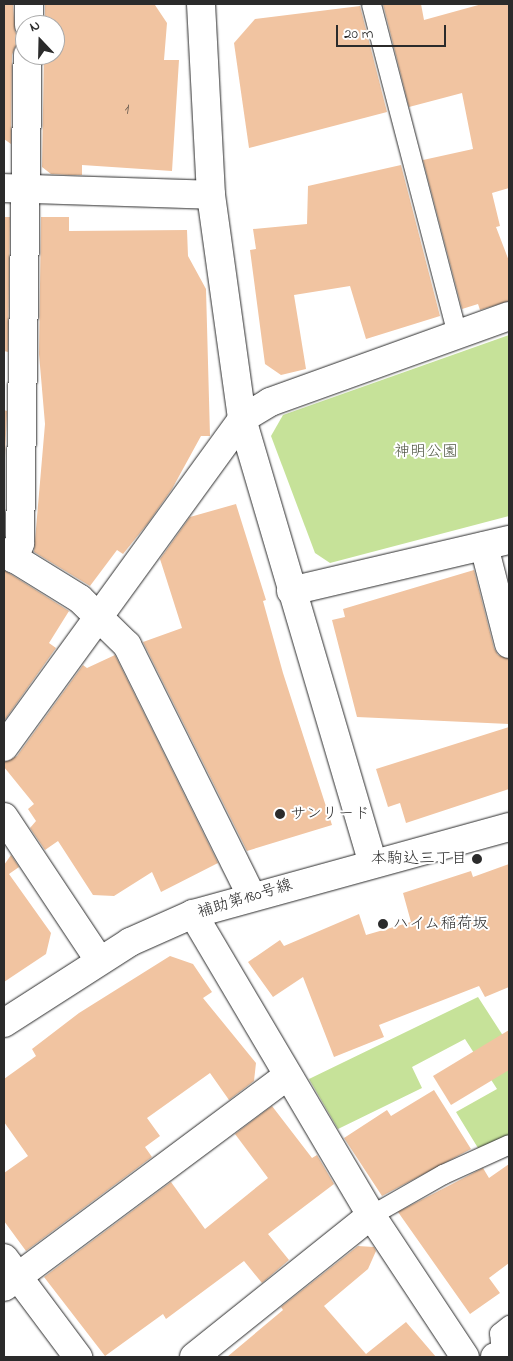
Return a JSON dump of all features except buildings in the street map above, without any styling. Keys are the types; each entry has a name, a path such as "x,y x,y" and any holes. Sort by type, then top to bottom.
{"street":[{"path":"202,4 211,195 242,419 373,863"},
{"path":"27,65 16,189 20,543 9,555 80,599 127,645 251,895"},
{"path":"16,189 211,195"},
{"path":"4,747 100,620 242,419 270,402 509,316"},
{"path":"292,591 497,543 509,644"},
{"path":"4,817 99,960"},
{"name":"補助第180号線","path":"4,1023 99,960 149,932 193,914 251,895 509,827"},
{"path":"193,914 371,1215 465,1357"},
{"path":"78,1357 8,1274 288,1075"},
{"path":"194,1357 371,1215"}],"lane":[{"path":"371,4 456,335"},
{"path":"371,1215 443,1174 509,1144"},
{"path":"500,1356 499,1333 509,1325"}],"green space":[{"name":"神明公園","path":"509,335 509,516 330,563 315,553 271,436 283,415"},
{"path":"478,997 509,1045 509,1135 478,1148 456,1112 497,1089 465,1039 412,1067 422,1088 338,1129 309,1079"}],"place":[{"name":"サンリード","path":"280,814"},
{"name":"本駒込三丁目","path":"477,859"},
{"name":"ハイム稲荷坂","path":"383,924"}]}
